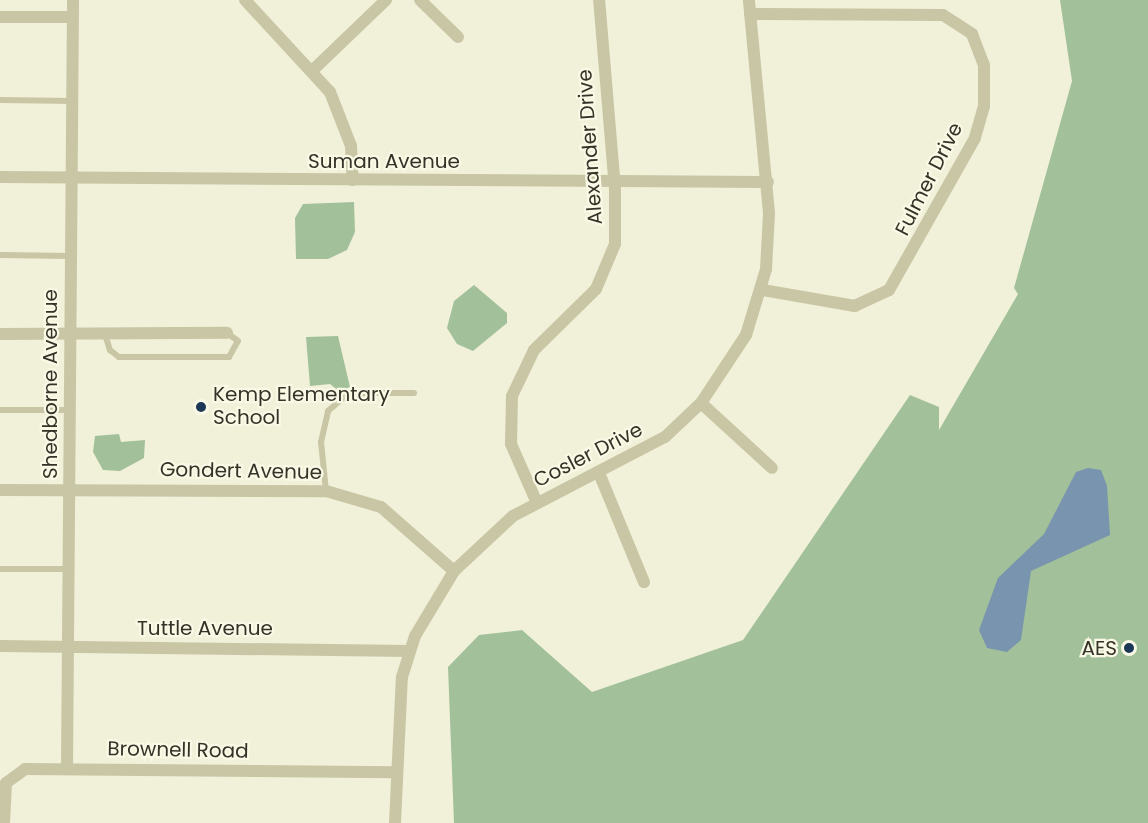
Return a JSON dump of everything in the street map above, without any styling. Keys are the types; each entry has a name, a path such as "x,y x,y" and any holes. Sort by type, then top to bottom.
{"street":[{"name":"Shedborne Avenue","path":"67,768 73,0"},
{"path":"245,0 314,69 346,127 352,180"},
{"path":"314,69 386,0"},
{"path":"420,0 458,37"},
{"name":"Alexander Drive","path":"537,503 511,444 512,396 534,350 587,301 604,275 615,244 615,182 599,0"},
{"name":"Cosler Drive","path":"395,823 399,698 409,651 454,572 494,530 537,503 665,437 701,403 736,356 762,291 768,182 748,0"},
{"name":"Fulmer Drive","path":"750,14 943,15 972,34 984,65 984,106 975,138 889,290 855,306 762,291"},
{"path":"0,17 73,17"},
{"name":"Suman Avenue","path":"0,177 768,182"},
{"path":"0,334 226,333"},
{"path":"701,403 772,468"},
{"path":"599,473 644,582"},
{"name":"Gondert Avenue","path":"0,490 326,491 381,507 454,572"},
{"name":"Tuttle Avenue","path":"0,646 409,651"},
{"name":"Brownell Road","path":"4,823 4,791 11,775 25,769 396,772"}],"lane":[{"path":"0,100 72,101"},
{"path":"0,255 71,256"},
{"path":"105,333 110,350 119,357 229,357 238,341 226,333"},
{"path":"326,491 321,442 328,411 343,398 364,393 414,393"},
{"path":"0,410 70,410"},
{"path":"0,569 69,569"}],"green space":[{"path":"1060,0 1148,0 1148,823 454,823 448,667 479,635 522,630 592,692 743,640 910,395 939,407 939,430 1018,294 1014,288 1072,81"},
{"path":"354,202 355,232 347,250 328,259 296,259 295,218 303,204"},
{"path":"474,285 507,313 507,323 473,351 457,344 447,328 454,301"},
{"path":"338,336 350,387 339,391 330,384 310,386 306,337"},
{"path":"119,434 121,442 145,440 144,458 120,471 103,470 93,452 95,436"}],"water":[{"path":"1088,468 1101,470 1107,486 1110,535 1031,571 1021,640 1007,652 987,648 979,630 998,578 1044,534 1076,472"}],"place":[{"name":"Kemp Elementary School","path":"201,407"},
{"name":"AES","path":"1129,648"}]}
